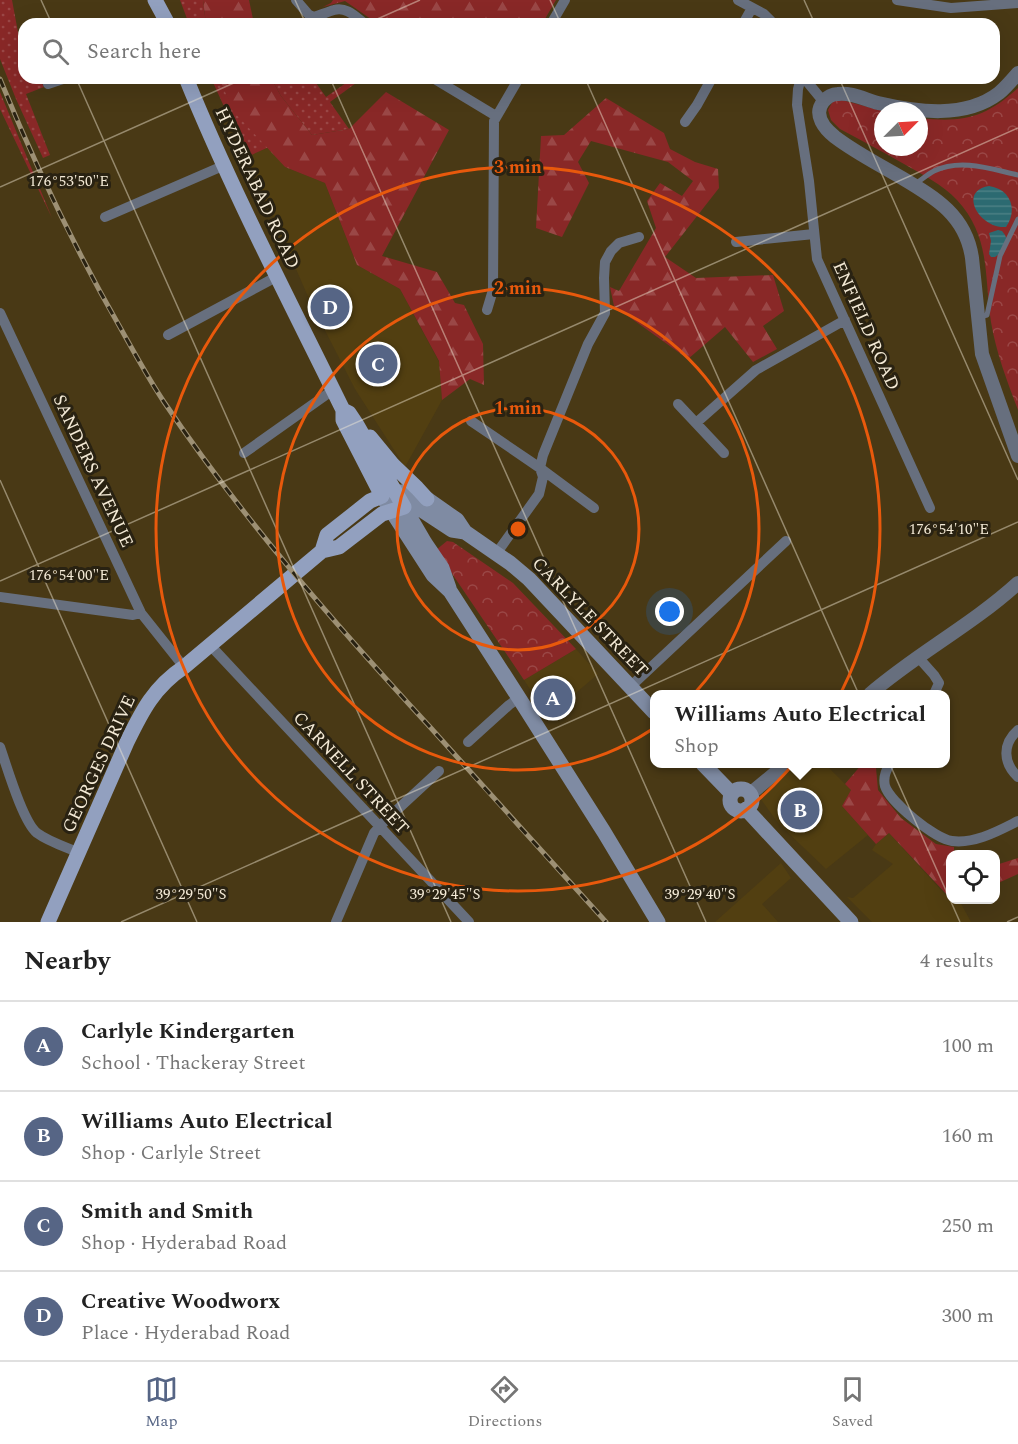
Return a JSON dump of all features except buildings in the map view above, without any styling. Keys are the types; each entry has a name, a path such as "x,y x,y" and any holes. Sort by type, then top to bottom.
{"main road":[{"path":"154,0 164,18"},
{"path":"168,0 168,18"},
{"name":"HYDERABAD ROAD","path":"189,84 276,277 343,410 343,420 398,509"},
{"name":"HYDERABAD ROAD","path":"343,410 349,413 357,425 389,494"},
{"path":"357,425 366,432 393,465 426,499"},
{"name":"CARLYLE STREET","path":"389,494 414,494 426,499 457,520 465,532 510,562 530,579 650,708"},
{"name":"GEORGES DRIVE","path":"322,551 327,535 370,501 389,494"},
{"name":"CARLYLE STREET","path":"398,509 417,507 452,530 465,532"},
{"path":"398,509 442,568 450,591 604,832 658,922"},
{"path":"398,509 433,575 450,591"},
{"name":"GEORGES DRIVE","path":"48,922 127,742 153,694 162,684 322,551 339,547 382,514 398,509"},
{"path":"425,543 448,527"},
{"path":"707,768 732,794 730,801 733,807 740,810 748,801 851,922"}],"street":[{"path":"296,0 309,15 314,17 338,9 348,11 357,18"},
{"path":"554,18 565,0"},
{"path":"738,0 768,18"},
{"path":"897,0 951,8 1018,3"},
{"path":"746,18 752,8"},
{"path":"1018,73 998,93 984,102 957,110 912,110 841,93 828,96 823,101 819,117 828,132 843,143 936,199 957,220 968,238 982,354 1018,456"},
{"path":"442,84 496,116"},
{"path":"487,310 493,290 494,122 515,84"},
{"path":"685,123 709,84"},
{"name":"ENFIELD ROAD","path":"800,84 797,105 809,181 817,259 930,508"},
{"path":"808,84 823,101"},
{"path":"105,217 225,165"},
{"path":"736,242 814,234"},
{"path":"496,554 539,494 543,477 540,468 543,455 588,344 605,314 605,262 619,243 639,237"},
{"path":"168,335 276,277"},
{"name":"SANDERS AVENUE","path":"0,313 141,613 184,667"},
{"path":"696,423 756,370 845,320"},
{"path":"244,453 333,390"},
{"path":"678,404 724,453"},
{"path":"471,421 594,508"},
{"path":"630,687 786,541"},
{"path":"875,690 979,615 1018,583"},
{"path":"0,597 133,615 141,613"},
{"name":"CARNELL STREET","path":"210,645 469,922"},
{"path":"918,657 937,678 939,686 936,690"},
{"path":"468,742 519,698"},
{"path":"1018,730 1009,740 1006,751 1012,772 1018,777"},
{"path":"0,747 23,810 34,830 80,853"},
{"path":"748,801 782,768"},
{"path":"888,768 885,776 885,786 888,792 908,813 934,834 945,839 966,841 1018,821"},
{"path":"336,922 374,832 439,771"}],"lane":[{"path":"914,185 934,171 947,166 982,167 1018,175"},
{"path":"978,318 987,315 1000,256 1018,219"}],"shaded area":[{"path":"269,147 285,167 325,183 357,265 400,289 439,362 442,400 405,467 355,389 310,301 247,157"},
{"path":"576,649 598,674 548,717 524,680"},
{"path":"790,768 829,768 851,790 842,806 868,835 826,869 778,823 760,798 760,793"},
{"path":"889,833 946,896 946,904 961,904 971,922 872,922 847,897 853,898 893,864 872,850"},
{"path":"781,863 791,878 762,904 778,922 715,922"}],"green space":[{"path":"0,0 12,0 18,32 18,84 42,84 44,87 26,94 50,155 43,158 0,59"},
{"path":"180,0 203,0 205,18 187,18"},
{"path":"203,0 249,0 253,18 205,18"},
{"path":"333,0 556,0 546,18 369,18 345,1 323,7"},
{"path":"214,84 222,84 235,112 269,147 247,157"},
{"path":"222,84 274,84 312,135 349,129 386,92 449,130 382,256 437,272 455,303 464,305 483,344 484,385 470,379 442,400 439,361 400,289 357,265 325,183 285,167 234,112"},
{"path":"274,84 317,84 326,97 344,84 355,84 330,102 349,129 312,135"},
{"path":"1018,88 1018,410 993,333 984,258 976,228 957,200 939,184 889,156 928,156 928,119 948,120 973,116 1006,98"},
{"path":"0,92 52,218 0,109"},
{"path":"606,98 664,133 670,149 695,162 718,169 719,188 665,257 696,278 773,275 784,311 763,326 777,349 753,362 725,327 688,359 614,306 610,287 619,291 656,228 647,201 660,183 682,196 693,181 668,162 591,141 578,162 589,183 562,237 536,228 541,136 564,135"},
{"path":"842,100 874,109 874,148 840,129 831,120 828,110 833,101"},
{"path":"447,541 453,542 513,583 576,649 524,680 436,550"},
{"path":"859,768 876,768 878,790 901,818 936,844 954,847 954,850 946,850 946,894 889,833 876,844 842,806 851,790 845,784"},
{"path":"1018,858 1018,874 1000,882 1000,864"}],"water":[{"path":"989,186 1003,191 1010,201 1011,214 1006,227 988,222 981,216 973,202 979,189"},
{"path":"1002,231 1007,240 999,254 991,257 989,233"}],"railway":[{"path":"0,79 42,175 104,299 147,375 194,445 257,529 325,609 606,922"}],"place":[{"name":"Creative Woodworx","path":"330,307"},
{"name":"Smith and Smith","path":"378,364"},
{"name":"Carlyle Kindergarten","path":"553,698"},
{"name":"Williams Auto Electrical","path":"800,810"}]}
